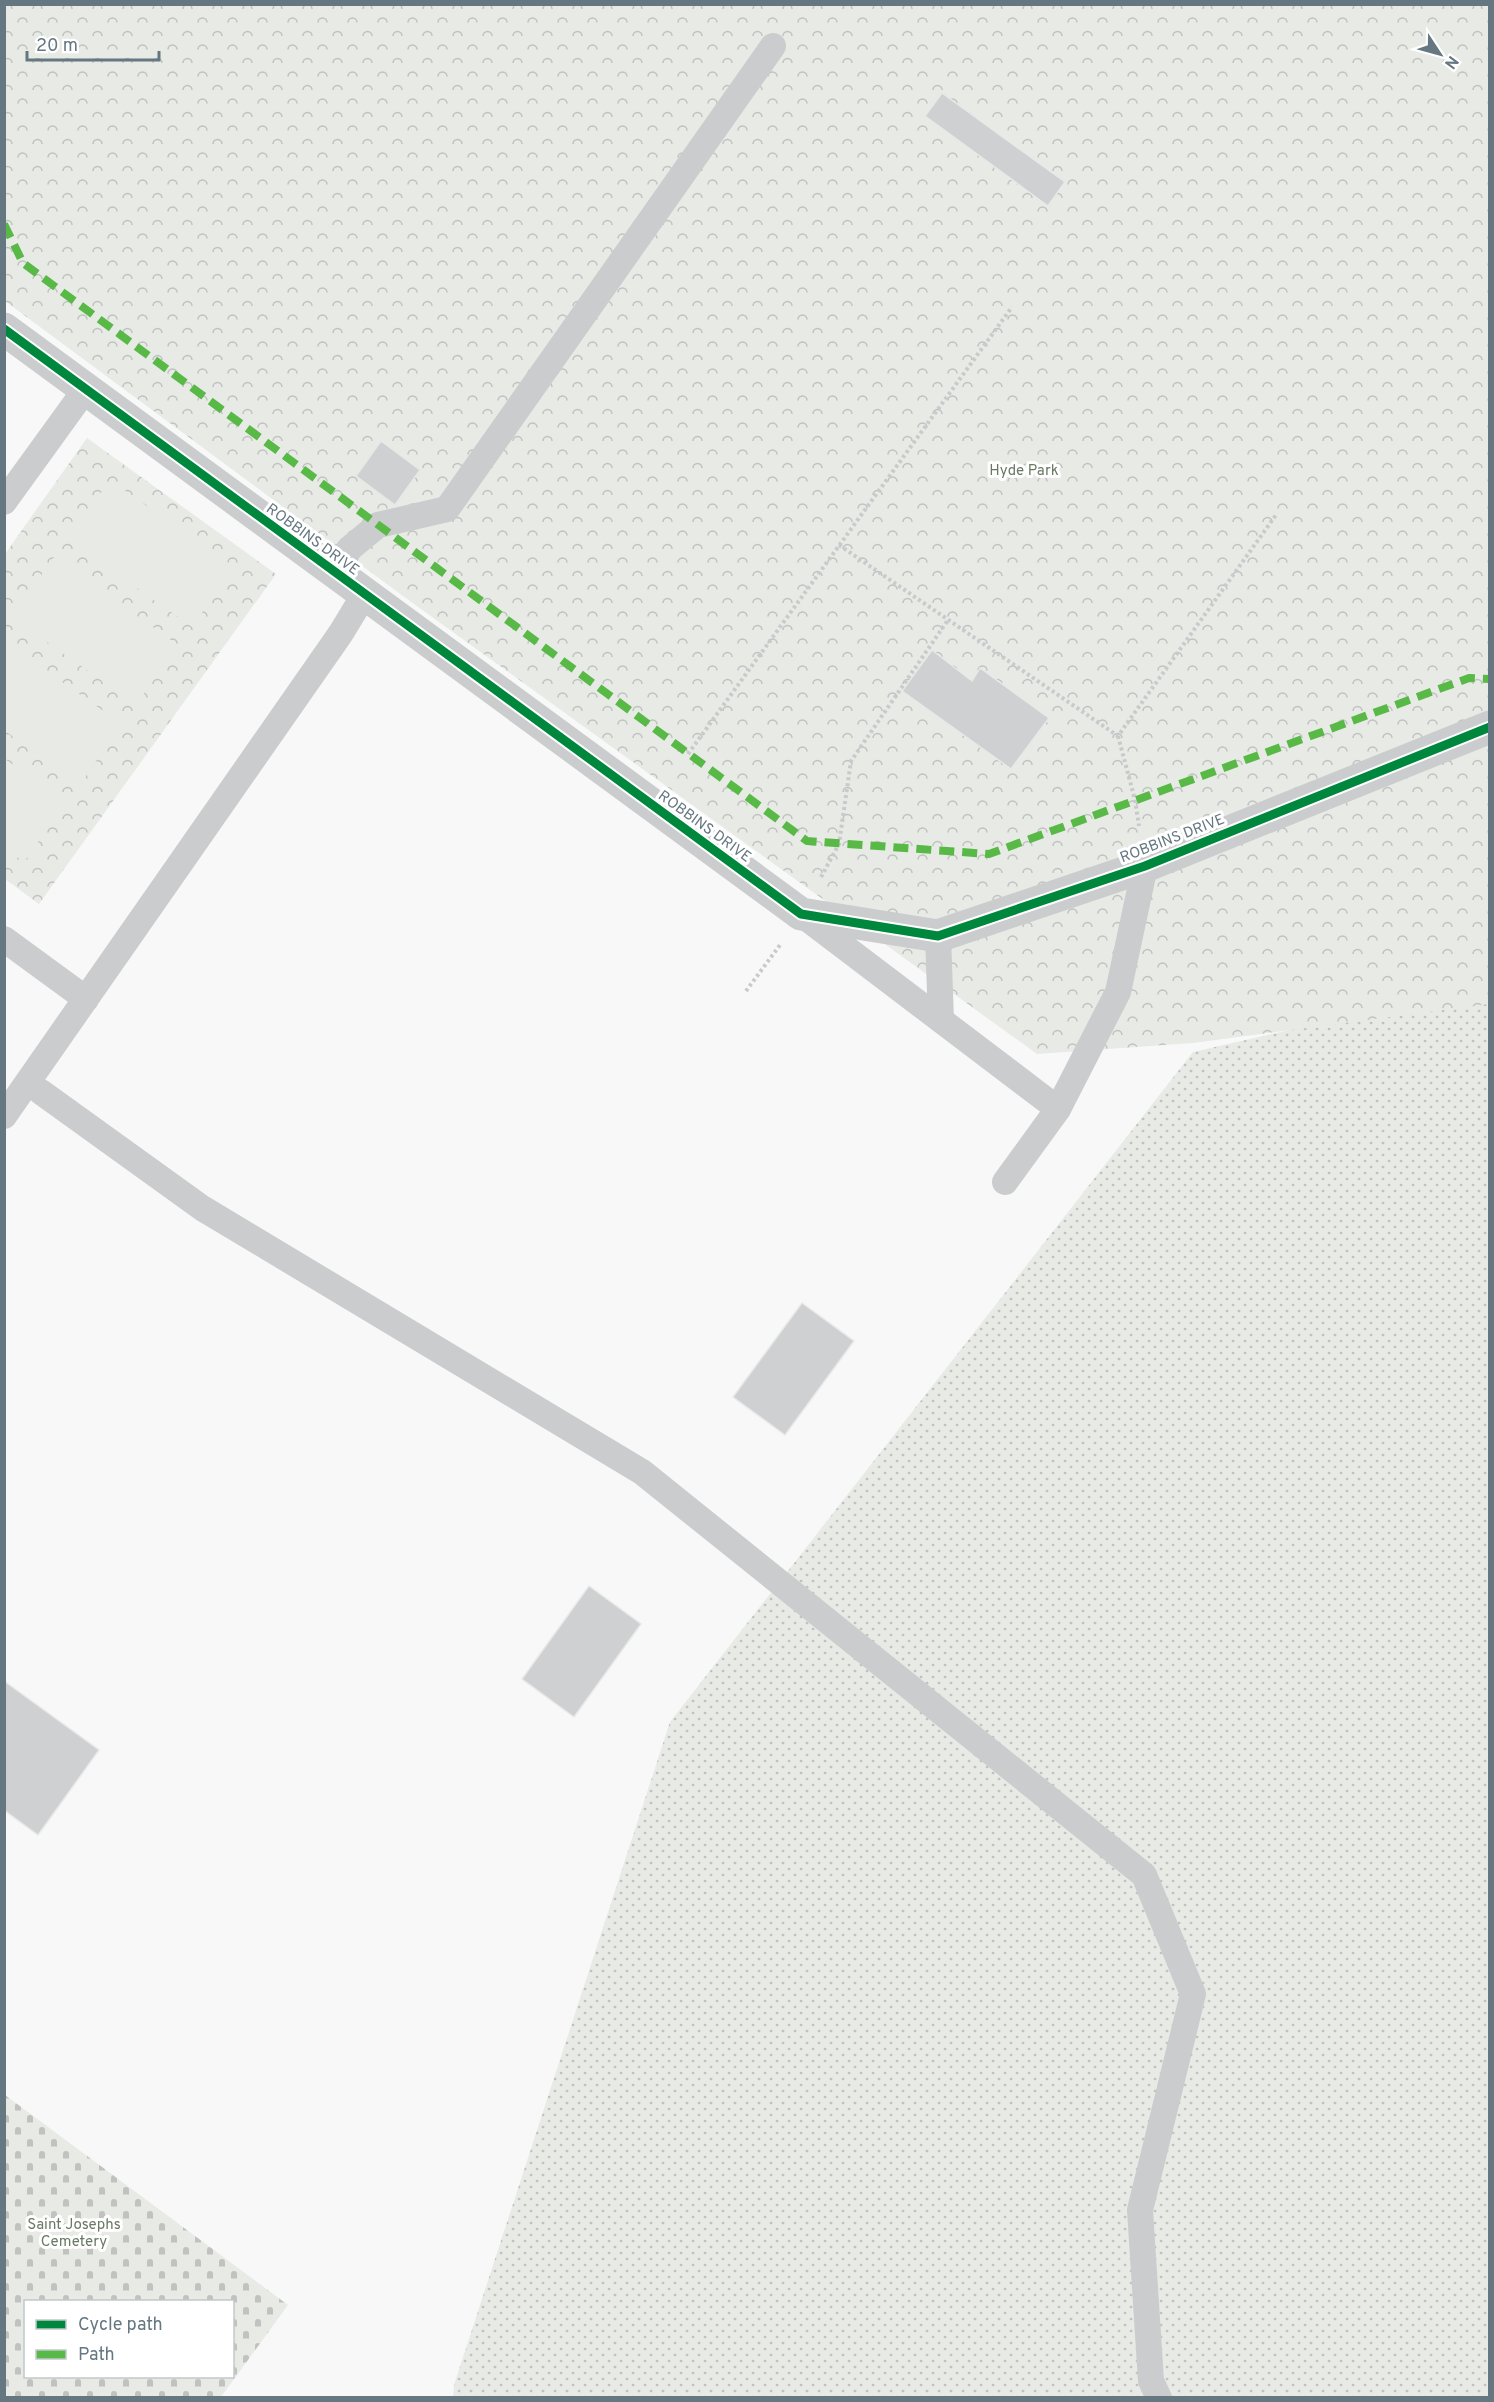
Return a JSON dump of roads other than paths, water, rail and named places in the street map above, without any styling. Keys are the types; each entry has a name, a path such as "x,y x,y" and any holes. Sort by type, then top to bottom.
{"street":[{"name":"ROBBINS DRIVE","path":"4,329 801,914 938,936 1144,866 1490,727"}],"lane":[{"path":"337,575 349,549 378,525 447,509 773,46"},
{"path":"4,502 86,390"},
{"path":"4,1116 341,633 364,595"},
{"path":"1005,1182 1058,1109 1118,992 1144,866"},
{"path":"801,914 1058,1109"},
{"path":"938,936 941,1020"},
{"path":"4,939 86,999"},
{"path":"41,1092 202,1208 642,1472 1144,1875 1193,1994 1140,2210 1151,2381 1159,2397"}],"park label":[{"name":"Hyde Park","path":"1024,470"},
{"name":"Saint Josephs Cemetery","path":"74,2232"}]}
